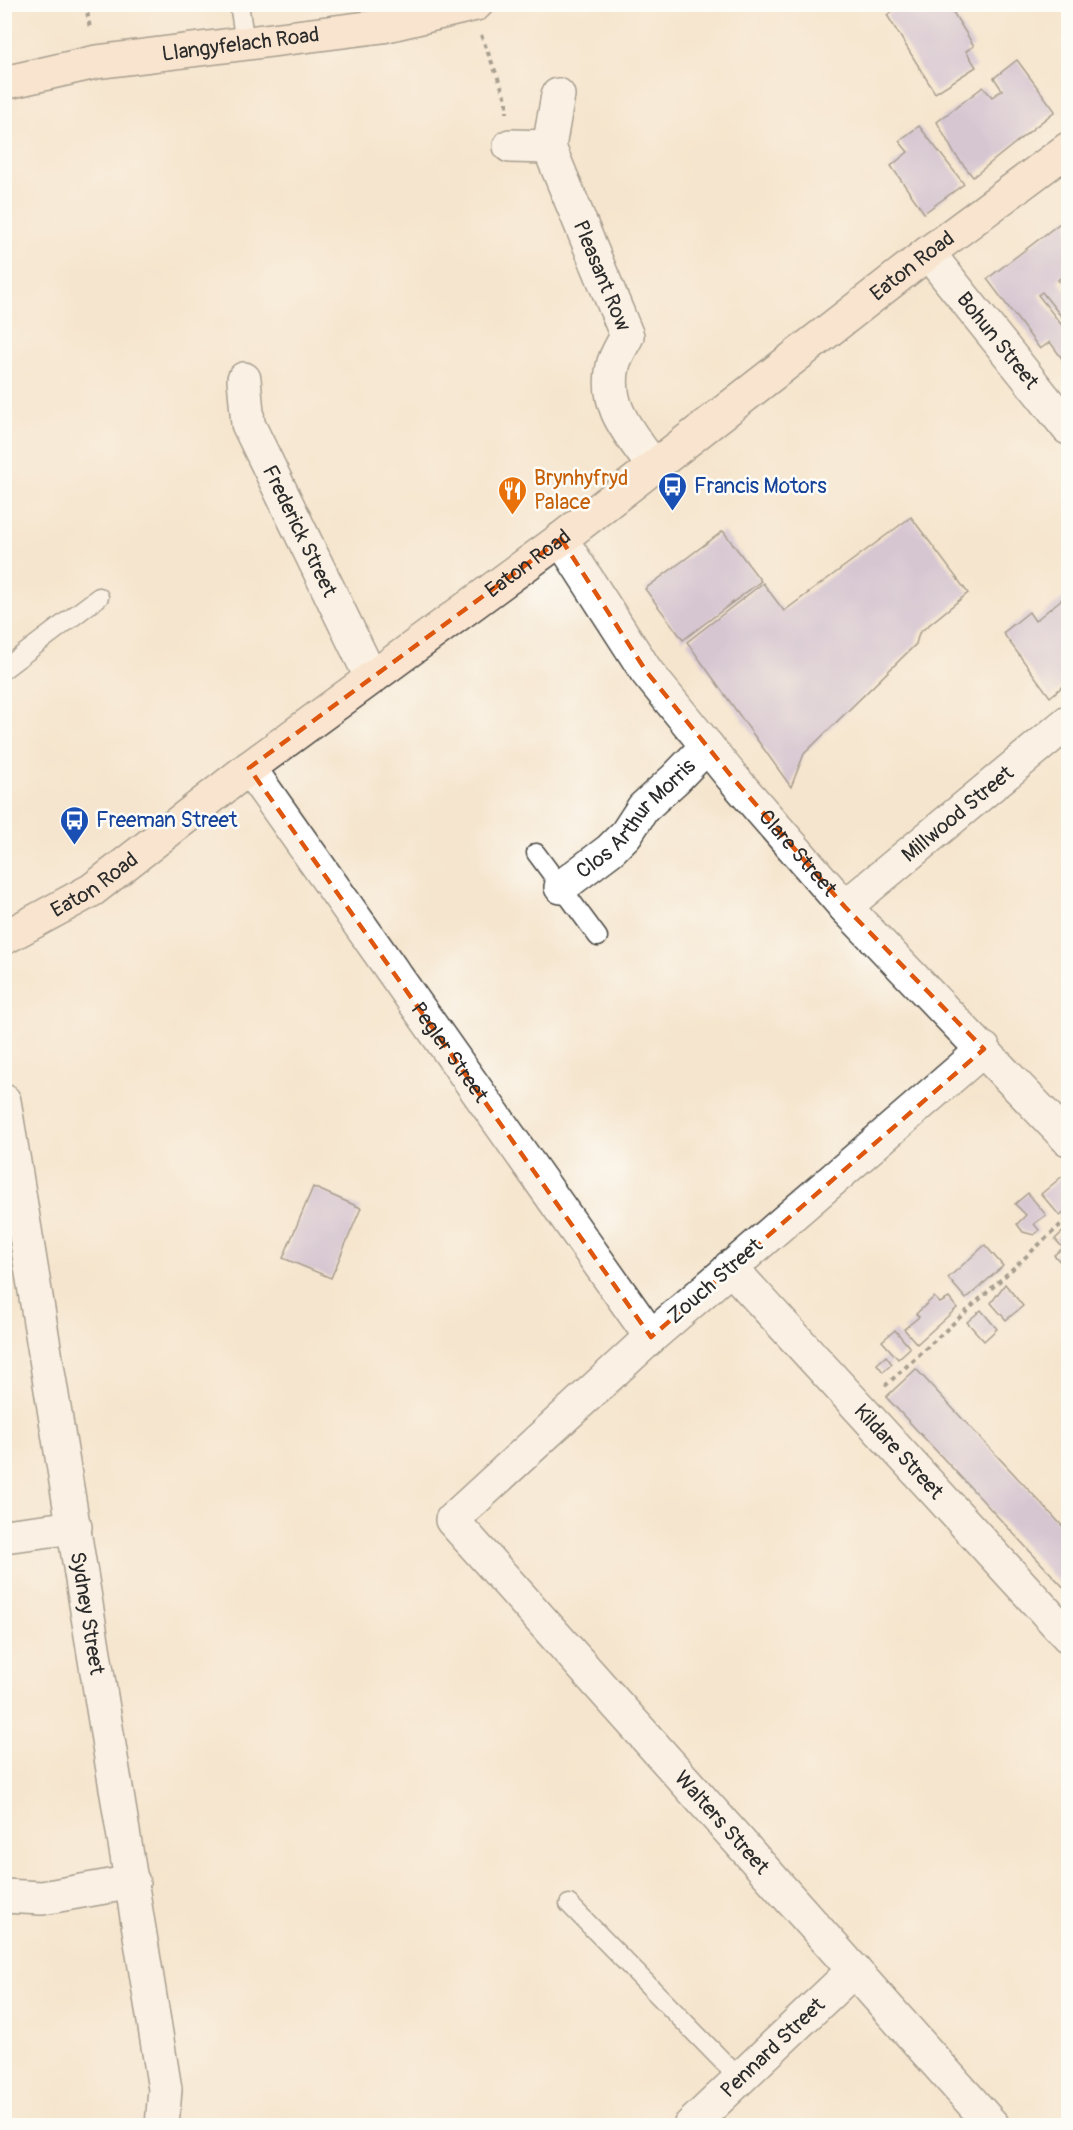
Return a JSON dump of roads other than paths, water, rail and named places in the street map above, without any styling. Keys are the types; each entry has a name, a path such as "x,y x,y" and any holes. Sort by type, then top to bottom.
{"street":[{"name":"Llangyfelach Road","path":"4,83 96,62 383,26 473,6"},
{"path":"510,146 549,147 558,95"},
{"name":"Pleasant Row","path":"549,147 627,336 614,364 611,391 617,414 653,466"},
{"name":"Eaton Road","path":"4,938 92,890 249,768 561,539 928,253 1068,149"},
{"name":"Bohun Street","path":"928,253 1068,428"},
{"name":"Frederick Street","path":"244,380 248,424 371,677"},
{"name":"Clare Street","path":"561,539 646,671 707,746 845,907 984,1049 1068,1139"},
{"name":"Millwood Street","path":"845,907 1068,722"},
{"name":"Clos Arthur Morris","path":"561,887 610,850 626,834 643,808 707,746"},
{"name":"Pegler Street","path":"249,768 651,1337"},
{"name":"Zouch Street","path":"452,1520 651,1337 984,1049"},
{"name":"Sydney Street","path":"4,1101 165,2089 162,2126"},
{"name":"Kildare Street","path":"730,1268 1068,1636"},
{"name":"Walters Street","path":"452,1520 993,2126"},
{"path":"4,1536 75,1527"},
{"path":"4,1896 42,1898 133,1882"},
{"name":"Pennard Street","path":"690,2126 854,1970"}],"lane":[{"path":"239,4 245,43"},
{"path":"4,669 99,597"},
{"path":"536,853 598,937"},
{"path":"569,1904 740,2079"}],"place":[{"name":"Francis Motors","path":"673,512"},
{"name":"Brynhyfryd Palace","path":"513,516"},
{"name":"Freeman Street","path":"75,846"}]}
